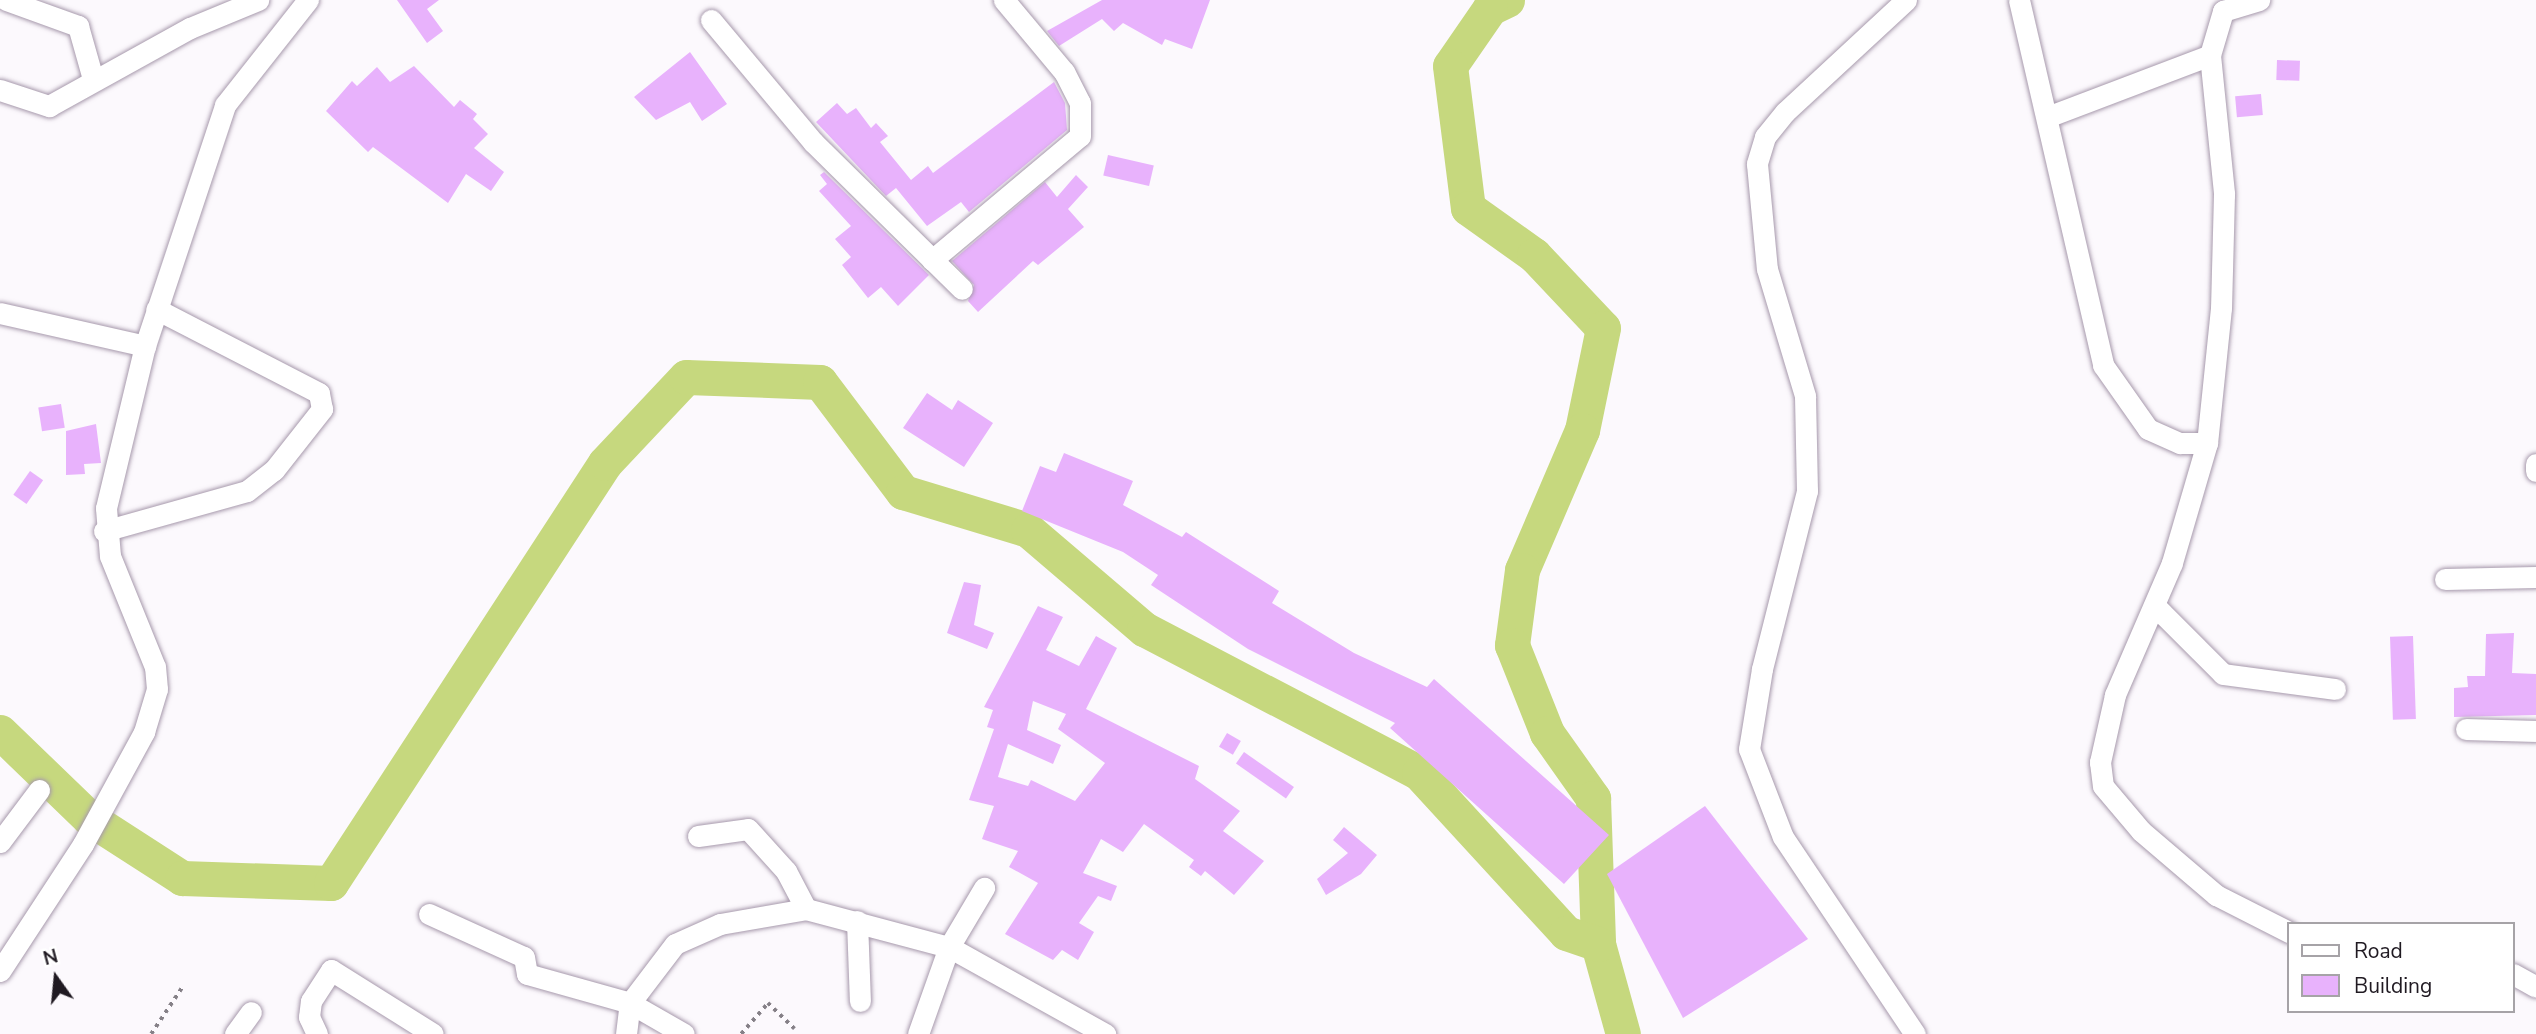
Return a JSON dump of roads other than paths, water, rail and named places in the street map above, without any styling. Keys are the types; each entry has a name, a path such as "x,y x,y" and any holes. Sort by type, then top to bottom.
{"street":[{"path":"6,0 78,26 93,79"},
{"path":"0,90 49,106 93,79 258,0"},
{"path":"0,971 83,844 117,783 157,689 155,667 104,531 145,346 225,105 308,0"},
{"path":"932,260 1080,136 1080,103 1063,72 1004,0"},
{"path":"1906,0 1785,112 1765,137 1757,164 1767,270 1805,396 1807,491 1762,669 1749,749 1783,836 1915,1034"},
{"path":"2019,0 2114,389 2160,436 2207,443"},
{"path":"2259,0 2223,5 2210,55 2224,194 2221,308 2207,443 2155,606 2115,695 2100,762 2103,786 2119,810 2216,895 2288,931"},
{"path":"711,20 813,142 962,289"},
{"path":"2047,117 2210,55"},
{"path":"104,531 247,491 274,471 323,409 319,393 156,309"},
{"path":"0,313 145,346"},
{"path":"2536,464 2536,471"},
{"path":"2445,579 2536,577"},
{"path":"2155,606 2223,674 2335,689"},
{"path":"2466,729 2536,732"},
{"path":"0,842 39,790"},
{"path":"698,836 748,829 786,871 806,909"},
{"path":"918,1034 949,947 984,888"},
{"path":"626,1034 630,1003 675,944 720,924 806,909 949,947 1105,1034"},
{"path":"429,914 524,957 527,974 630,1003 684,1034"},
{"path":"857,921 860,1001"},
{"path":"317,1034 309,1017 311,1001 331,970 433,1034"},
{"path":"2515,975 2536,987"},
{"path":"235,1034 251,1012"}],"waterway":[{"path":"1507,0 1490,8 1450,66 1468,208 1534,255 1603,328 1582,430 1522,570 1512,645 1547,733 1593,798 1598,944 1623,1034"},
{"path":"0,732 89,818 182,878 331,883 605,463 686,377 820,382 903,492 1028,530 1144,629 1419,773 1566,933 1598,944"}]}
